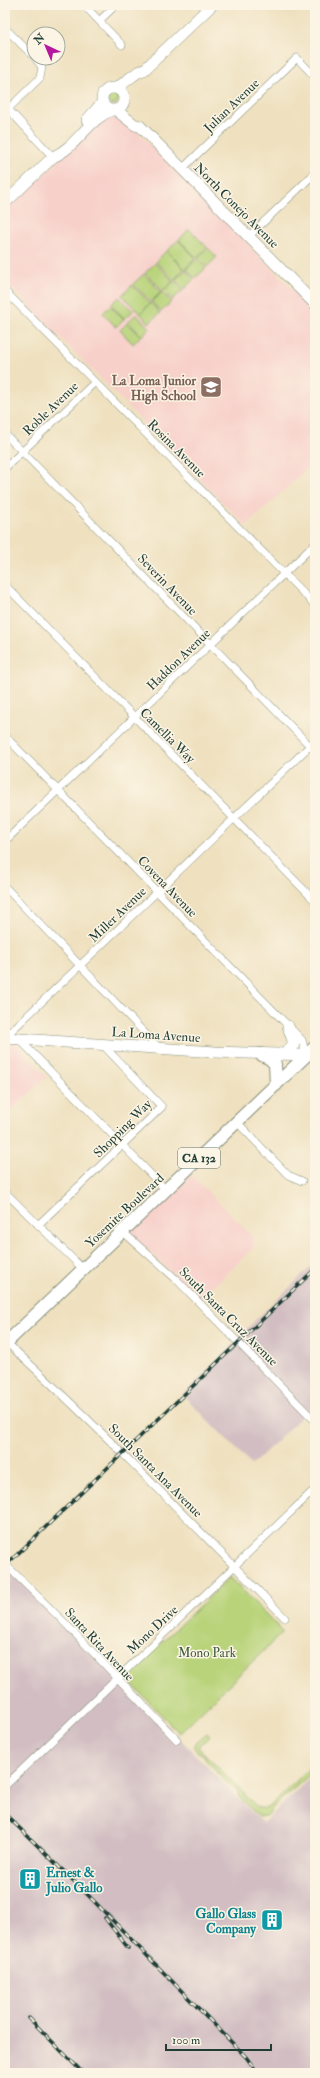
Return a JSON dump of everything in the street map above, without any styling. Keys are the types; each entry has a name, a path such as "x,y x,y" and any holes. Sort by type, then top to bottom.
{"main road":[{"name":"Yosemite Boulevard","path":"6,1342 311,1051"},
{"path":"260,1054 270,1059 275,1064 276,1085"}],"street":[{"path":"84,5 122,45"},
{"path":"99,21 116,5"},
{"path":"5,203 53,157 61,154 95,121 122,106 121,95 129,80 140,71 144,70 212,5"},
{"path":"5,28 26,50"},
{"name":"Julian Avenue","path":"182,169 297,58 315,77"},
{"path":"41,66 42,70 40,78 6,110 53,157"},
{"path":"114,110 105,107 103,102 104,93 109,89 121,95"},
{"name":"North Conejo Avenue","path":"121,95 129,110 139,121 140,126 315,304"},
{"path":"53,157 56,148 89,118 103,102"},
{"name":"North Conejo Avenue","path":"114,110 135,125 140,126"},
{"path":"248,237 315,173"},
{"name":"Rosina Avenue","path":"5,290 315,605"},
{"name":"Roble Avenue","path":"5,468 95,382"},
{"name":"Severin Avenue","path":"5,434 210,644 313,746"},
{"name":"Haddon Avenue","path":"5,841 315,544"},
{"name":"Camellia Way","path":"5,585 315,901"},
{"name":"Covena Avenue","path":"5,736 302,1040 311,1051"},
{"name":"Miller Avenue","path":"5,1038 235,818 313,746"},
{"path":"5,887 159,1048"},
{"path":"280,1055 288,1050 294,1043 288,1026"},
{"name":"La Loma Avenue","path":"5,1038 280,1055 311,1051"},
{"path":"19,1039 166,1190"},
{"name":"Shopping Way","path":"38,1225 123,1146 162,1107 103,1045"},
{"path":"237,1122 288,1175 302,1181"},
{"path":"5,1192 82,1268"},
{"name":"South Santa Cruz Avenue","path":"122,1231 176,1279 315,1421"},
{"name":"South Santa Ana Avenue","path":"6,1342 26,1358 120,1450 285,1618"},
{"name":"Mono Drive","path":"5,1786 315,1489"},
{"name":"Santa Rita Avenue","path":"5,1564 62,1620 116,1679 176,1740"}],"shaded area":[{"name":"La Loma Junior High School","path":"113,113 130,124 315,312 315,461 246,526 5,282 5,211 89,131"},
{"path":"7,1042 16,1044 47,1077 10,1111 5,1106 5,1044"},
{"path":"191,1175 253,1237 254,1247 199,1300 130,1233"},
{"path":"315,1263 315,1420 306,1412 252,1465 183,1395 240,1338 242,1333"},
{"path":"10,1567 263,1823 315,1773 315,2073 5,2073 5,1572"}],"green space":[{"path":"111,94 115,94 117,95 117,103 111,104 108,101 108,97"},
{"path":"189,229 207,247 197,258 179,240"},
{"path":"178,240 196,258 185,269 167,251"},
{"path":"208,248 217,257 207,267 198,258"},
{"path":"166,251 184,269 174,280 156,262"},
{"path":"197,259 206,268 195,278 186,269"},
{"path":"155,263 173,281 163,291 145,273"},
{"path":"185,270 194,279 184,289 175,280"},
{"path":"144,274 161,292 151,302 133,284"},
{"path":"174,281 183,290 172,300 163,291"},
{"path":"132,285 150,303 141,313 151,303 160,313 149,323 122,295"},
{"path":"162,292 171,302 161,312 152,302"},
{"path":"119,297 133,311 125,319 111,305"},
{"path":"110,306 124,319 116,327 103,313"},
{"path":"136,314 149,328 142,336 128,322"},
{"path":"127,323 141,336 133,344 120,330"},
{"name":"Mono Park","path":"230,1577 283,1632 179,1733 125,1677"},
{"path":"207,1733 210,1736 198,1747 257,1807 265,1809 270,1806 315,1763 315,1770 274,1806 268,1815 259,1817 240,1797 238,1790 230,1786 206,1760 204,1755 195,1748 194,1744"}],"railway":[{"path":"5,1566 315,1269"},
{"path":"5,1814 84,1891 246,2057 258,2073"},
{"path":"105,1918 128,1948"},
{"path":"29,2018 83,2073"}],"place":[{"name":"La Loma Junior High School","path":"211,387"},
{"name":"Ernest & Julio Gallo","path":"30,1879"},
{"name":"Gallo Glass Company","path":"272,1920"}]}
